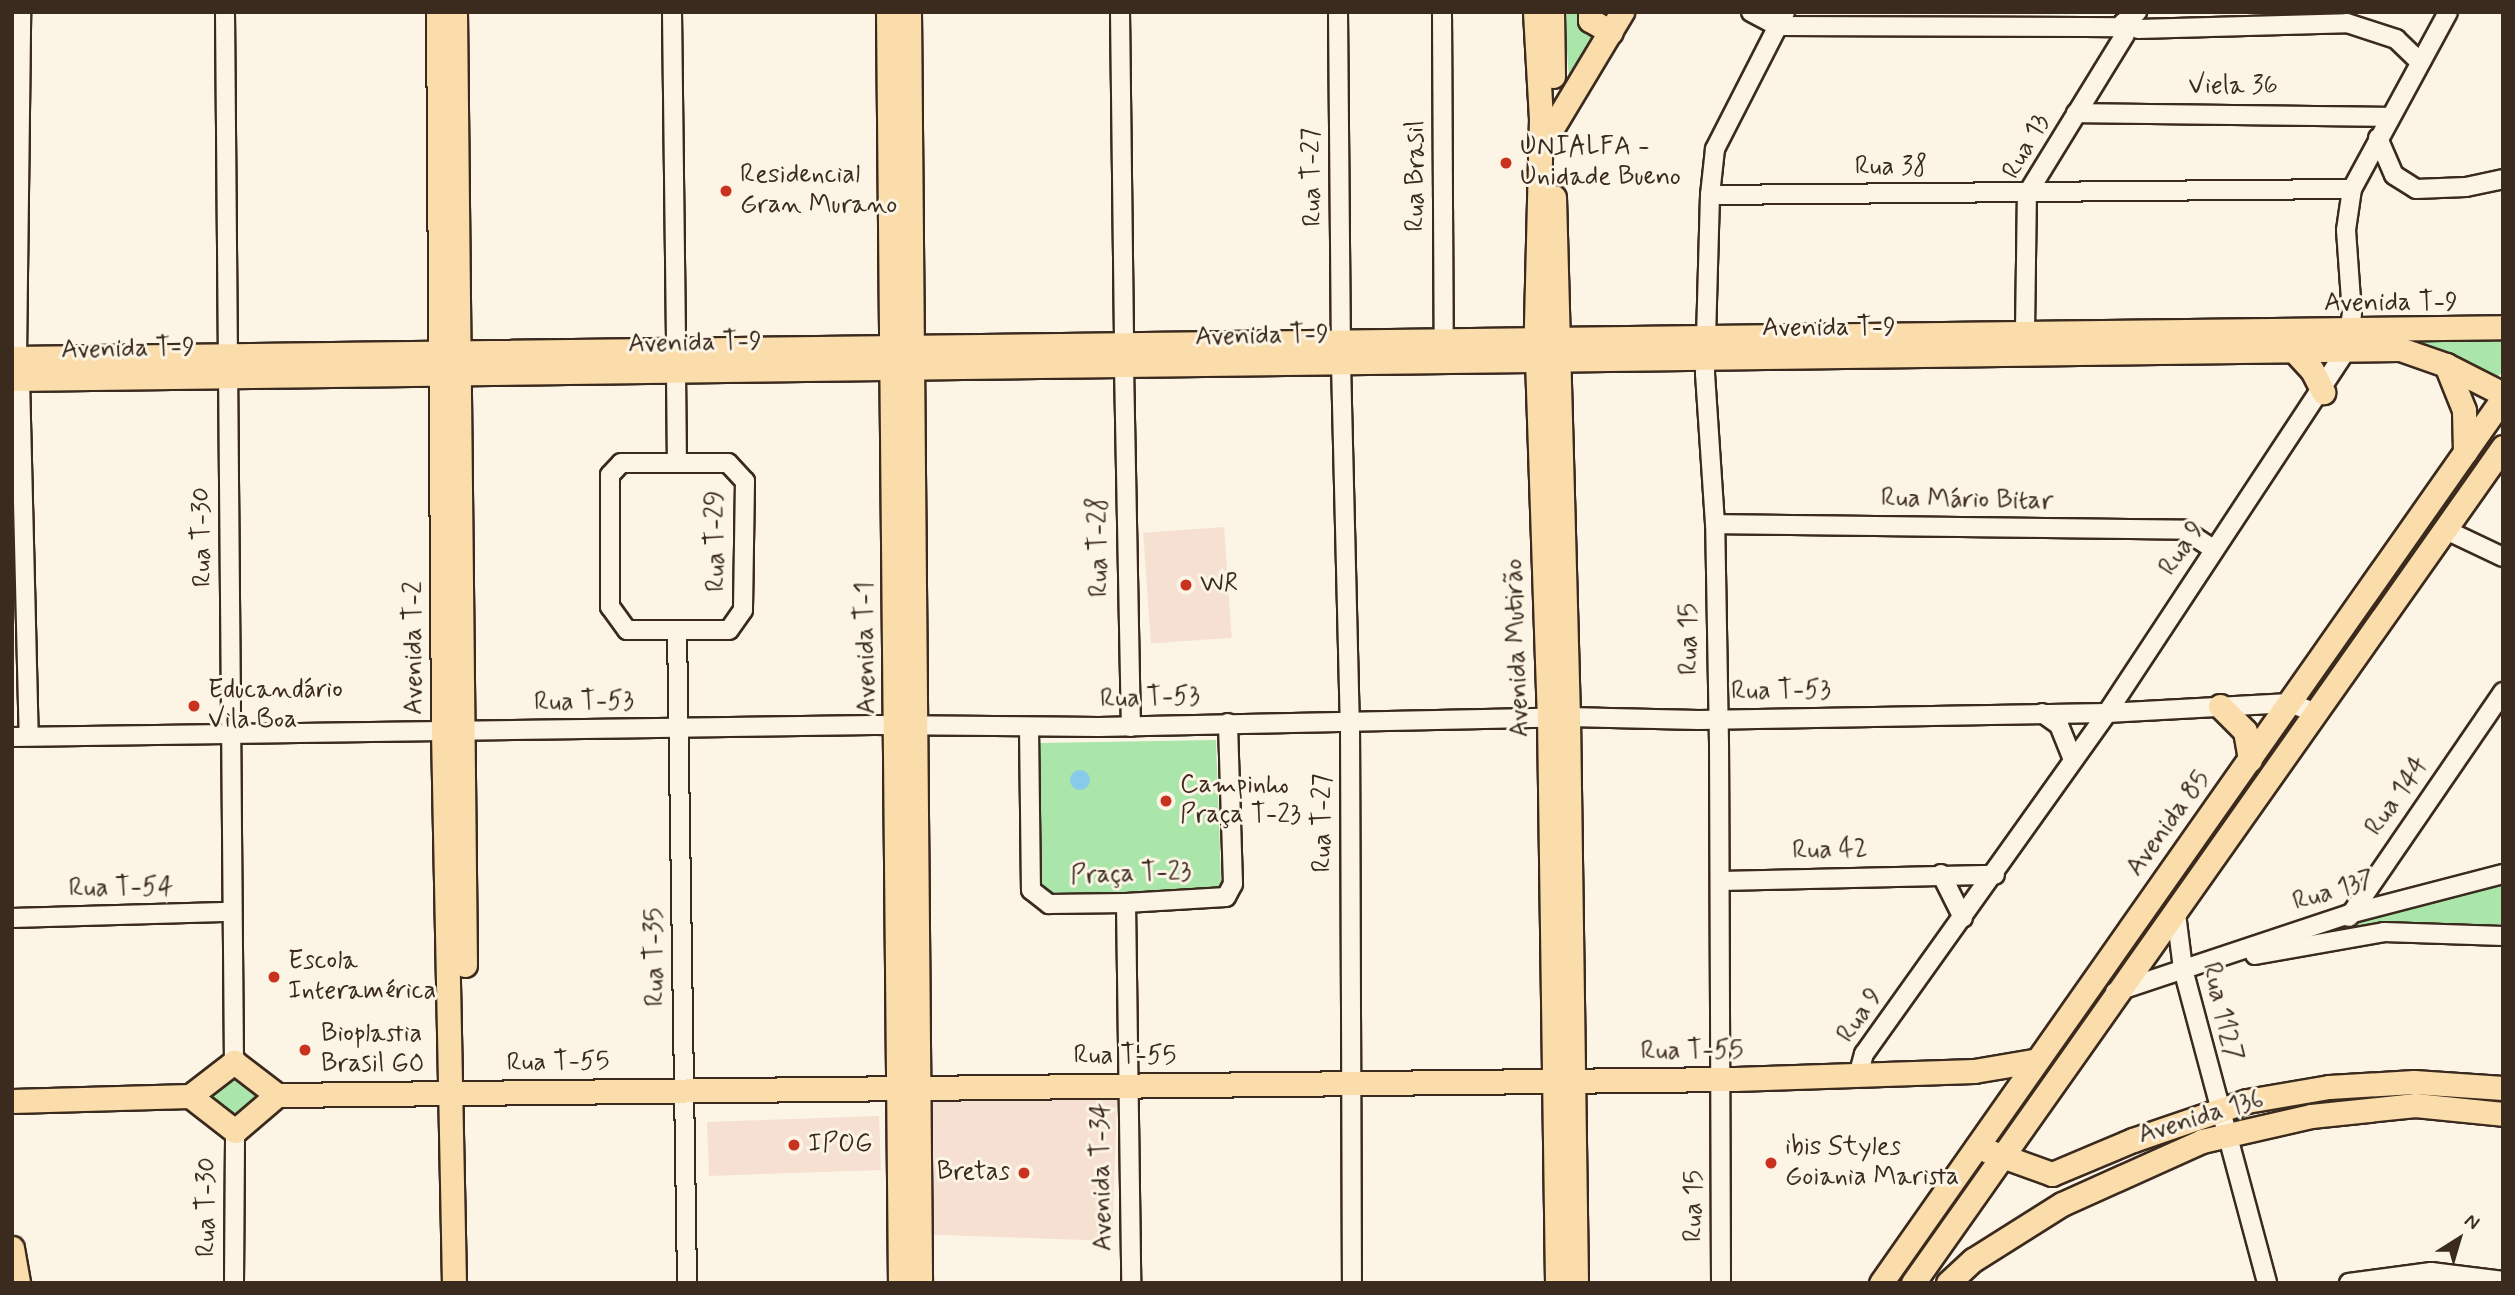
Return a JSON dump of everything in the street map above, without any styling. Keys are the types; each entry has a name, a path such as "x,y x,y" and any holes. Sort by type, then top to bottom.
{"main road":[{"name":"Avenida T-2","path":"438,12 450,364"},
{"name":"Avenida T-2","path":"454,12 450,364 453,731 466,1283"},
{"name":"Avenida T-1","path":"888,12 902,346"},
{"name":"Avenida T-1","path":"909,12 902,369 909,1085 920,1283"},
{"name":"Avenida Mutirão","path":"1535,12 1541,119 1559,717 1565,1082 1576,1283"},
{"name":"Avenida Mutirão","path":"1547,350 1554,125 1552,12"},
{"path":"1554,125 1617,22 1590,20 1590,12"},
{"name":"Avenida T-9","path":"1706,347 2296,353 2348,342 2503,327"},
{"name":"Avenida T-9","path":"676,361 902,346 1124,342 1341,352 1547,350 1706,347 2025,332 2348,342 2400,348 2446,365 2503,396"},
{"name":"Avenida T-9","path":"15,369 228,377 450,364 676,361 902,369 1124,366 1341,352 1444,340 1547,350"},
{"path":"2296,353 2312,370 2323,392"},
{"name":"Avenida T-9","path":"15,369 227,354 450,364"},
{"path":"2446,365 2464,410 2465,452"},
{"name":"Avenida 85","path":"1881,1283 2003,1104 2250,760 2503,396"},
{"path":"1913,1283 2114,992 2176,914 2503,447"},
{"path":"2220,706 2245,731 2250,760"},
{"name":"Rua T-55","path":"277,1096 909,1085 1350,1086 1721,1079 1974,1071 2034,1061"},
{"path":"12,1101 190,1096 234,1062 277,1096 235,1131 190,1096"},
{"path":"1974,1071 2003,1104 2037,1171"},
{"name":"Avenida Mutirão","path":"1557,1283 1565,1082"},
{"name":"Avenida 136","path":"1973,1148 2001,1154 2037,1171 2065,1172 2217,1108 2329,1087 2414,1082 2503,1088"},
{"name":"Avenida T-1","path":"900,1283 909,1085"},
{"name":"Avenida T-2","path":"454,1283 460,1092"},
{"name":"Avenida 136","path":"1948,1283 1973,1260 2062,1203 2135,1167 2227,1133 2311,1116 2415,1105 2503,1114"},
{"path":"12,1248 18,1283"}],"street":[{"path":"21,12 15,369 21,737"},
{"name":"Rua T-30","path":"225,12 234,1062"},
{"name":"Rua T-29","path":"673,12 677,462"},
{"path":"1120,12 1124,342"},
{"name":"Rua T-27","path":"1338,12 1341,352 1350,722 1352,1283"},
{"name":"Rua Brasil","path":"1442,12 1444,340"},
{"path":"1751,12 1781,19 2129,27 2315,17 2376,30 2405,45 2418,60"},
{"path":"2348,342 2346,230 2352,189 2418,60 2448,12"},
{"name":"Rua 15","path":"1721,1283 1721,881 1715,524 1706,347 1710,195 1715,149 1781,19"},
{"name":"Rua 13","path":"2025,332 2027,194 2129,27"},
{"name":"Viela 36","path":"2076,113 2388,117"},
{"path":"2378,138 2393,175 2416,189 2466,187 2503,179"},
{"path":"2041,171 2051,184 2072,193"},
{"name":"Rua 38","path":"1710,195 2352,189"},
{"name":"Rua 9","path":"1858,1076 1864,1054 1995,875 2107,713 2213,550 2323,392 2348,342"},
{"name":"Rua T-28","path":"1124,366 1132,727"},
{"name":"Rua T-29","path":"621,463 728,463 745,481 743,611 729,630 677,630 627,630 610,607 610,475 621,463"},
{"name":"Rua Mário Bitar","path":"1715,524 2184,530 2213,550"},
{"path":"2446,530 2503,557"},
{"name":"Rua T-35","path":"677,630 687,1283"},
{"name":"Rua 144","path":"2349,914 2503,692"},
{"path":"2290,703 2318,714"},
{"name":"Rua T-53","path":"21,737 232,731 906,725 1029,728 1559,717 1717,719 2107,713 2290,703"},
{"path":"2042,713 2059,725 2073,759"},
{"name":"Praça T-23","path":"1029,728 1031,890 1049,904 1126,903 1226,897 1233,884 1228,723"},
{"path":"1941,874 1963,918"},
{"name":"Rua 42","path":"1721,881 1941,874 1995,875"},
{"name":"Rua 137","path":"2114,992 2349,914 2503,874"},
{"name":"Avenida T-34","path":"1126,903 1131,1283"},
{"name":"Rua T-54","path":"12,918 232,912"},
{"name":"Rua 1127","path":"2176,914 2183,969 2217,1108 2227,1133 2267,1283"},
{"path":"2349,914 2351,936"},
{"name":"Rua 137","path":"2183,969 2384,932 2503,936"},
{"name":"Rua T-30","path":"234,1283 235,1131"},
{"path":"2349,1283 2431,1272 2503,1281"}],"shaded area":[{"name":"WR","path":"1224,527 1232,638 1151,643 1143,533"},
{"name":"Bretas","path":"932,1094 1117,1100 1112,1241 927,1234"},
{"name":"IPOG","path":"879,1116 881,1170 709,1176 707,1122"}],"green space":[{"path":"1564,12 1579,12 1595,32 1569,78"},
{"path":"2503,331 2503,371 2492,383 2377,338"},
{"path":"1216,740 1221,882 1216,891 1051,895 1039,886 1040,743"},
{"path":"2503,876 2503,931 2359,931 2358,918"},
{"path":"232,1073 249,1083 262,1099 236,1117 209,1105 206,1092"}],"water":[{"path":"1080,770 1087,773 1090,780 1087,787 1080,790 1073,787 1070,780 1073,773"}],"place":[{"name":"UNIALFA - Unidade Bueno","path":"1506,163"},
{"name":"Residencial Gran Murano","path":"726,191"},
{"name":"WR","path":"1186,585"},
{"name":"Educandário Vila Boa","path":"194,706"},
{"name":"Campinho Praça T-23","path":"1166,801"},
{"name":"Escola Interamérica","path":"274,977"},
{"name":"Bioplastia Brasil GO","path":"305,1050"},
{"name":"IPOG","path":"794,1145"},
{"name":"ibis Styles Goiania Marista","path":"1771,1163"},
{"name":"Bretas","path":"1024,1173"}]}
